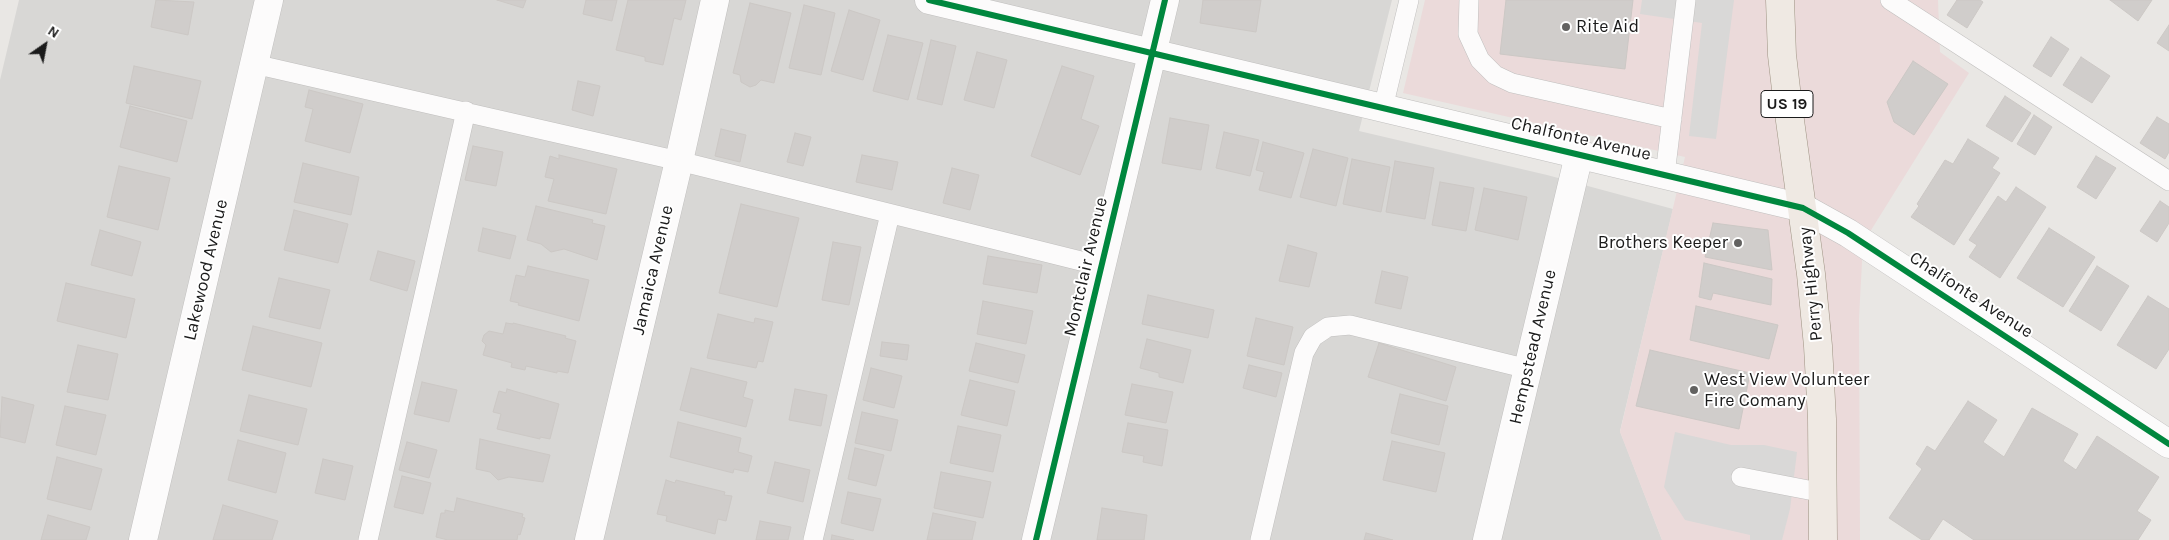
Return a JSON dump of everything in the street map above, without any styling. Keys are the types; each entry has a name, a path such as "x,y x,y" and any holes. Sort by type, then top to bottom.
{"main road":[{"name":"Perry Highway","path":"1780,0 1784,72 1818,346 1824,492 1823,540"}],"street":[{"name":"Lakewood Avenue","path":"143,540 269,0"},
{"name":"Jamaica Avenue","path":"589,540 679,161 715,0"},
{"name":"Chalfonte Avenue","path":"929,0 1802,208 1848,233 2169,444"},
{"name":"Montclair Avenue","path":"1036,540 1164,0"},
{"name":"Hempstead Avenue","path":"1487,540 1579,154"}],"lane":[{"path":"1383,108 1409,0"},
{"path":"1469,0 1468,34 1480,60 1495,75 1512,83 1672,119"},
{"path":"1665,175 1686,0"},
{"path":"1890,0 2169,181"},
{"path":"254,64 679,161 1101,266"},
{"path":"368,540 466,111"},
{"path":"813,540 890,214"},
{"path":"1260,540 1304,354 1313,337 1328,327 1350,325 1528,369"},
{"path":"1741,477 1824,492"}],"shaded area":[{"path":"19,0 1392,0 1359,131 1547,175 1673,209 1620,431 1662,540 0,540 0,80"},
{"path":"1425,0 1938,0 1940,52 1969,73 1863,243 1859,318 1860,540 1662,540 1620,432 1685,157 1403,93"},
{"path":"1642,0 1734,0 1716,139 1689,136 1702,23 1640,14"},
{"path":"1675,432 1731,445 1764,445 1797,452 1790,509 1782,540 1750,540 1750,535 1685,520 1664,487"}],"building":[{"path":"156,0 194,2 188,35 151,27"},
{"path":"497,0 526,0 523,8"},
{"path":"586,0 617,0 612,21 583,14"},
{"path":"628,0 686,0 681,20 674,18 663,65 645,61 645,57 616,50"},
{"path":"1203,0 1261,0 1256,32 1200,23"},
{"name":"Rite Aid","path":"1506,0 1633,0 1625,69 1500,54"},
{"path":"1957,0 1980,0 1983,2 1967,28 1947,15"},
{"path":"2110,0 2152,0 2138,21"},
{"path":"750,3 791,13 774,83 761,80 756,85 750,87 741,82 740,75 733,73"},
{"path":"804,5 835,13 821,75 789,68"},
{"path":"849,10 880,20 863,80 831,71"},
{"path":"2169,25 2169,51 2157,43"},
{"path":"888,35 923,43 908,100 873,91"},
{"path":"2051,37 2069,49 2051,77 2033,66"},
{"path":"931,40 956,46 942,105 917,99"},
{"path":"977,52 1007,60 994,108 964,100"},
{"path":"2081,57 2110,76 2092,103 2063,85"},
{"path":"1913,61 1948,84 1914,135 1894,122 1887,102"},
{"path":"134,66 201,81 192,119 126,103"},
{"path":"1062,66 1094,76 1081,119 1099,126 1080,175 1031,156"},
{"path":"578,81 600,86 593,116 572,110"},
{"path":"309,90 363,104 350,153 305,141 313,109 305,107"},
{"path":"2005,96 2031,113 2012,142 1986,126"},
{"path":"130,106 187,121 177,162 120,147"},
{"path":"2034,115 2052,127 2035,155 2017,144"},
{"path":"2157,117 2169,124 2169,152 2165,159 2140,143"},
{"path":"1170,118 1209,125 1201,170 1162,163"},
{"path":"721,129 746,135 740,162 715,156"},
{"path":"1224,132 1259,140 1250,176 1216,168"},
{"path":"795,133 811,137 803,166 787,162"},
{"path":"1968,139 1999,158 1992,168 2000,173 1954,245 1911,217 1919,206 1917,204 1945,160 1953,164"},
{"path":"1263,142 1304,153 1291,198 1259,190 1264,172 1256,170"},
{"path":"473,146 503,152 496,186 465,180"},
{"path":"1313,149 1348,158 1336,206 1300,197"},
{"path":"559,155 617,169 606,214 548,201 554,179 545,177 550,156 559,159"},
{"path":"862,155 898,162 892,190 856,182"},
{"path":"2096,156 2116,168 2096,199 2077,187"},
{"path":"1352,159 1390,167 1381,212 1343,204"},
{"path":"1395,161 1434,168 1425,219 1386,212"},
{"path":"303,163 359,177 351,215 294,202"},
{"path":"119,166 170,178 158,230 107,217"},
{"path":"952,168 979,175 970,210 943,203"},
{"path":"1440,182 1474,188 1466,231 1432,225"},
{"path":"2016,187 2046,207 2000,278 1969,257 1977,245 1969,240 1998,196 2006,202"},
{"path":"1484,188 1527,197 1518,240 1475,230"},
{"path":"2160,201 2169,207 2169,223 2157,242 2140,231"},
{"path":"741,204 799,218 777,307 719,293"},
{"path":"536,206 593,220 592,223 605,226 597,260 564,249 551,252 541,244 527,240"},
{"path":"294,210 348,224 338,263 284,250"},
{"name":"Brothers Keeper","path":"1713,223 1768,230 1772,270 1705,257"},
{"path":"483,228 516,236 510,259 478,251"},
{"path":"2049,228 2095,257 2063,307 2017,278"},
{"path":"100,230 141,242 132,276 91,265"},
{"path":"833,242 861,247 849,305 822,300"},
{"path":"1288,245 1317,253 1309,287 1279,281"},
{"path":"378,251 415,261 407,291 370,280"},
{"path":"988,256 1042,265 1037,293 983,284"},
{"path":"1704,263 1772,279 1771,305 1713,293 1711,300 1699,297"},
{"path":"528,266 589,280 579,321 518,305 519,303 510,301 516,275 525,277"},
{"path":"2097,266 2129,286 2101,331 2069,311"},
{"path":"1382,271 1408,277 1401,309 1375,303"},
{"path":"279,278 330,290 320,329 269,317"},
{"path":"66,283 135,299 126,338 57,321"},
{"path":"1148,295 1214,310 1208,338 1142,324"},
{"path":"2148,296 2169,309 2169,349 2156,369 2117,345"},
{"path":"983,301 1033,311 1026,344 977,334"},
{"path":"1696,306 1778,325 1769,359 1690,340"},
{"path":"718,314 754,323 755,318 773,322 763,362 758,361 756,368 707,358"},
{"path":"1256,318 1293,327 1284,365 1247,356"},
{"path":"506,323 566,336 565,338 576,341 568,373 557,371 557,373 526,366 525,370 511,367 512,363 483,355 486,345 482,341 484,335 489,331 503,334"},
{"path":"253,326 322,343 311,387 242,370"},
{"path":"1147,339 1191,350 1183,383 1159,377 1159,373 1140,368"},
{"path":"882,342 909,345 907,360 880,356"},
{"path":"976,343 1025,355 1018,383 969,371"},
{"path":"1379,343 1456,367 1446,401 1368,377"},
{"path":"78,345 118,354 108,400 67,392"},
{"name":"West View Volunteer Fire Comany","path":"1650,350 1750,373 1739,429 1636,406"},
{"path":"1249,365 1282,373 1276,397 1243,388"},
{"path":"691,368 747,382 743,397 753,400 746,427 680,410"},
{"path":"871,368 902,376 894,408 863,400"},
{"path":"970,380 1015,391 1007,426 961,415"},
{"path":"422,382 457,390 449,422 414,414"},
{"path":"1132,384 1173,392 1166,423 1125,415"},
{"path":"507,389 559,404 550,439 540,437 540,439 497,429 501,414 493,412 499,391 506,393"},
{"path":"795,389 827,395 821,426 789,420"},
{"path":"1400,394 1448,406 1439,445 1391,433"},
{"path":"249,395 307,409 298,445 240,431"},
{"path":"2,397 34,405 25,443 0,437"},
{"path":"1968,401 1997,420 1983,442 2004,457 2032,408 2078,434 2063,461 2076,470 2097,436 2159,477 2137,511 2151,520 2138,540 1974,540 1943,519 1929,540 1922,540 1889,518 1922,469 1916,464 1927,446 1935,451"},
{"path":"65,406 106,415 96,455 56,445"},
{"path":"862,412 898,420 891,451 855,443"},
{"path":"678,422 741,438 738,452 752,456 748,472 734,469 733,473 670,457"},
{"path":"1128,423 1168,430 1162,466 1143,462 1144,456 1122,452"},
{"path":"958,426 1001,435 993,472 950,463"},
{"path":"480,439 550,455 543,482 509,477 498,480 490,472 476,469"},
{"path":"238,440 286,453 276,493 228,480"},
{"path":"1392,441 1445,453 1436,492 1383,480"},
{"path":"407,442 437,450 429,478 399,470"},
{"path":"855,448 884,455 876,486 848,479"},
{"path":"57,457 102,469 91,510 47,499"},
{"path":"323,459 353,466 345,500 315,493"},
{"path":"775,462 810,470 803,502 767,493"},
{"path":"941,472 991,482 983,518 934,508"},
{"path":"402,476 431,483 423,514 394,507"},
{"path":"666,480 675,483 676,480 725,492 724,495 732,496 726,521 718,519 715,534 666,521 667,516 657,514"},
{"path":"848,492 881,499 873,531 841,523"},
{"path":"457,498 523,514 522,517 525,518 517,540 448,540 436,537 441,513 445,513 445,510 454,512"},
{"path":"223,505 278,521 272,540 213,540"},
{"path":"1102,508 1147,515 1144,540 1097,540"},
{"path":"933,513 976,522 972,540 927,540"},
{"path":"48,515 90,527 86,540 41,540"},
{"path":"760,521 791,527 788,540 756,540"},
{"path":"1366,533 1393,540 1364,540"},
{"path":"832,535 854,540 831,540"}],"cycle path":[{"path":"929,0 1803,208 1848,233 2169,444"},
{"path":"1036,540 1165,0"}],"place":[{"name":"Rite Aid","path":"1566,27"},
{"name":"Brothers Keeper","path":"1738,243"},
{"name":"West View Volunteer Fire Comany","path":"1694,390"}]}
